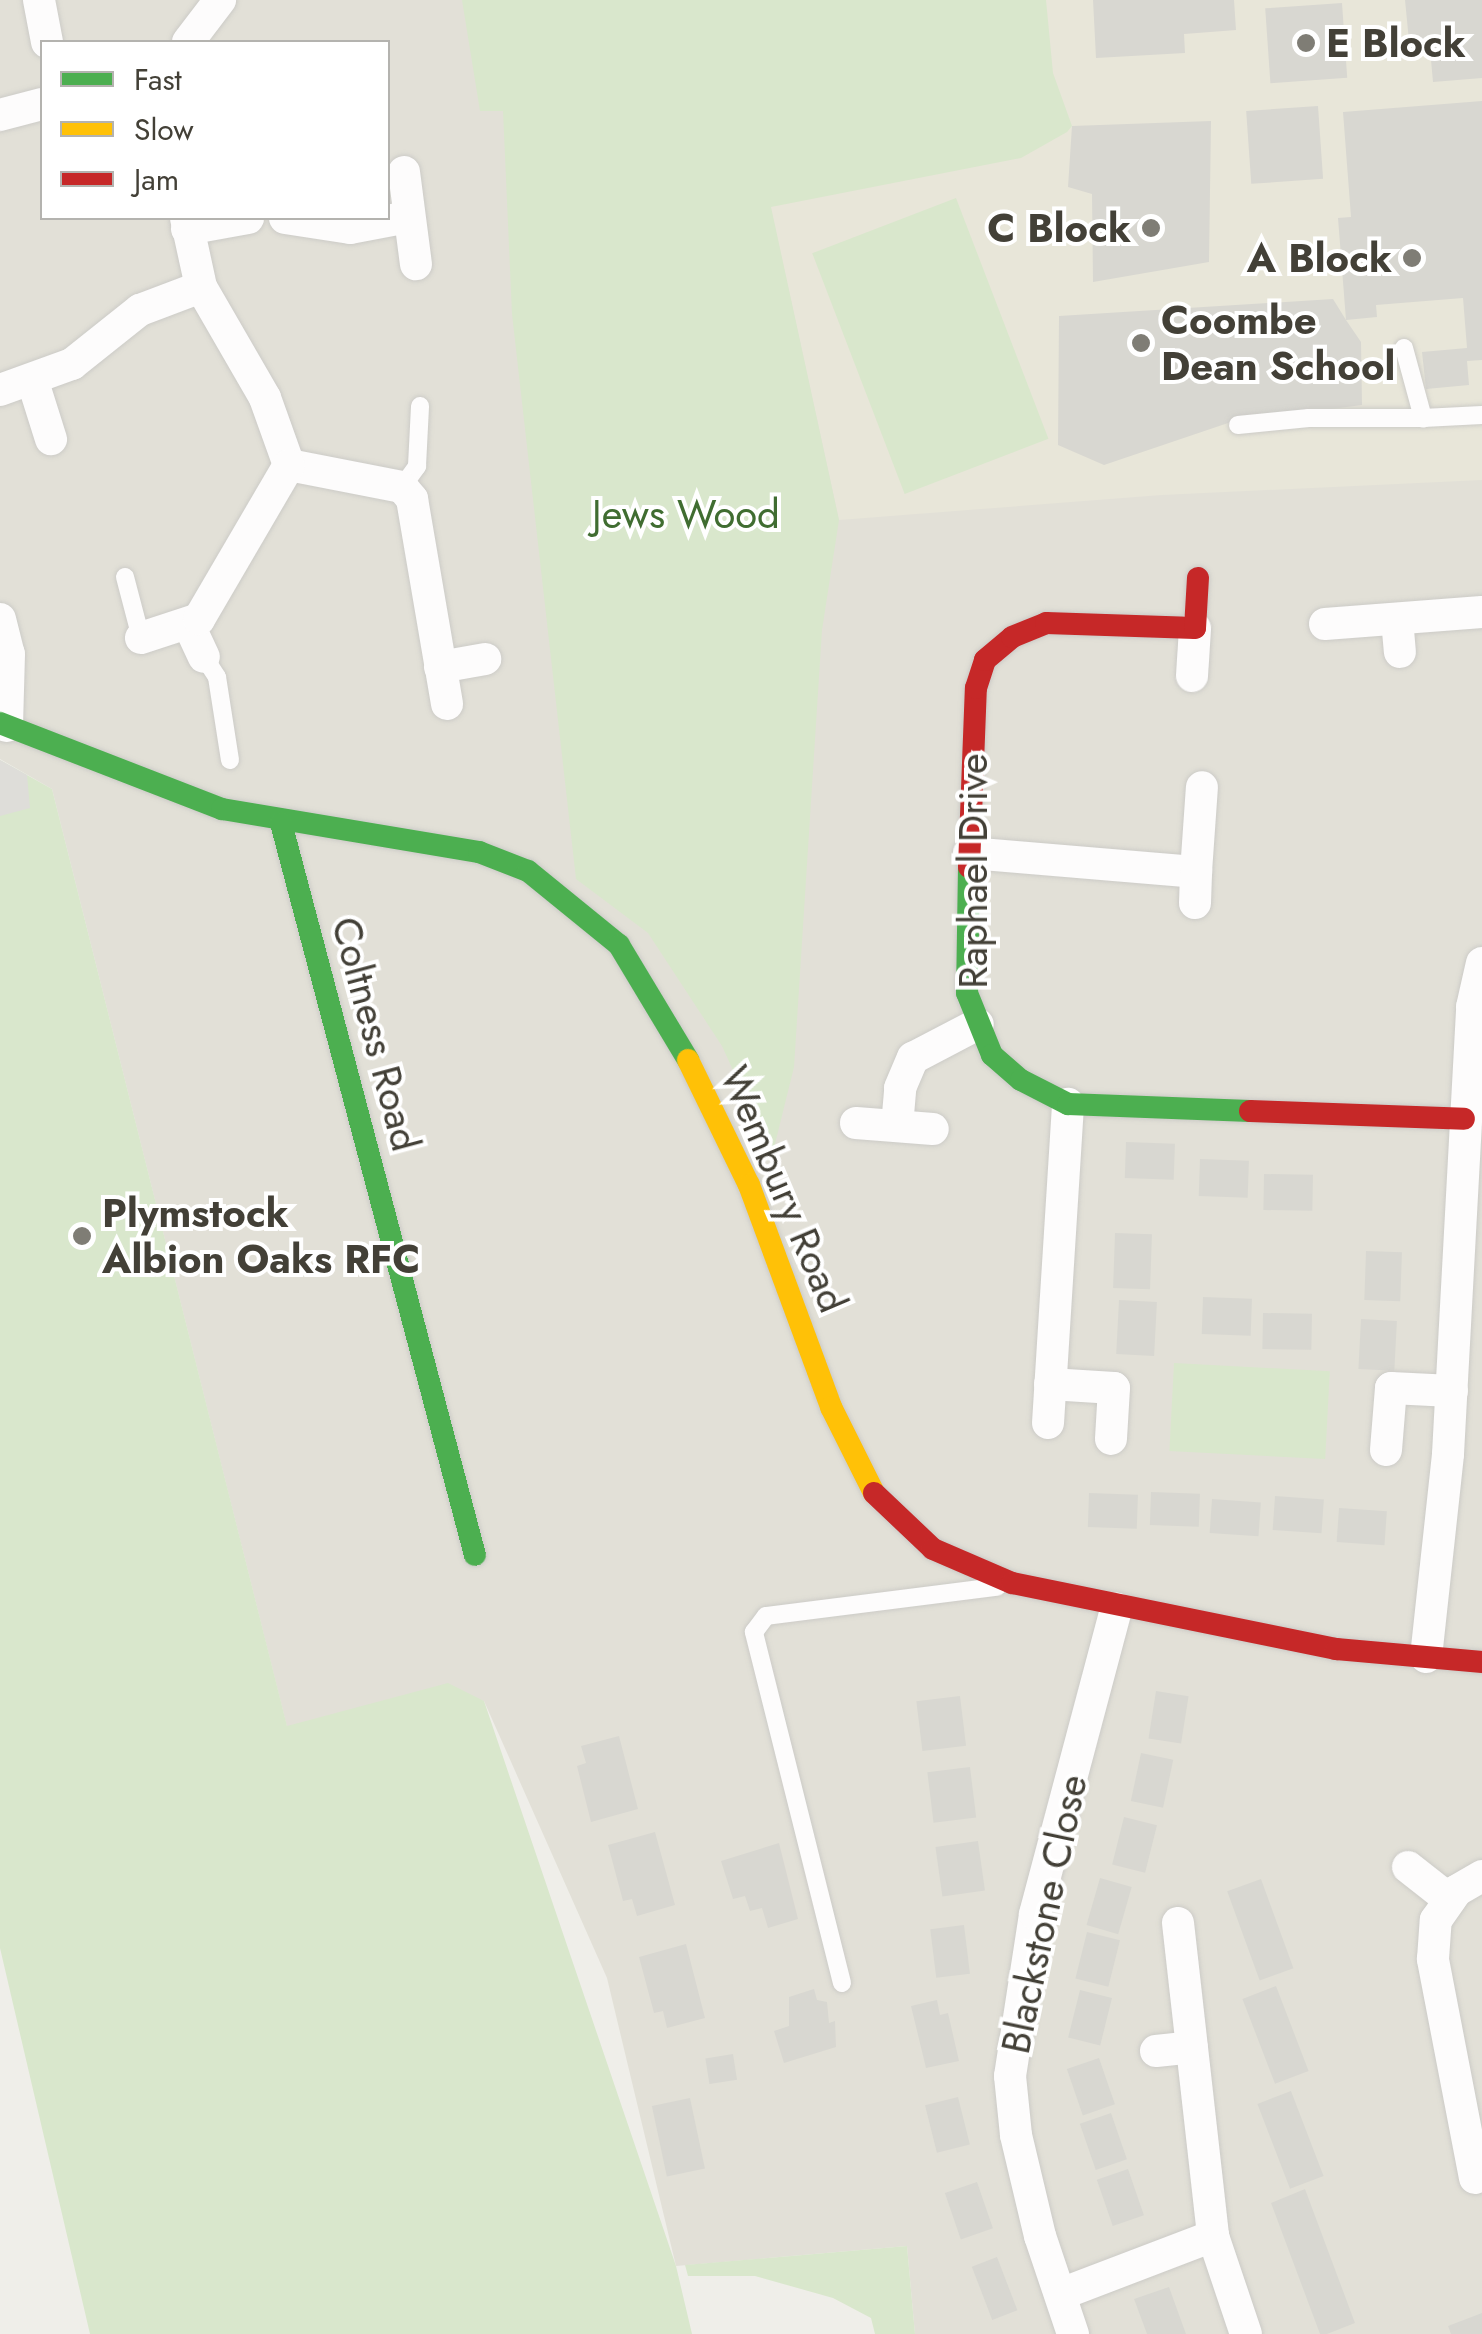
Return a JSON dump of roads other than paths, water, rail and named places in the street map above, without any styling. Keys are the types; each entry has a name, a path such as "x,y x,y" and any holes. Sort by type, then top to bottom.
{"street":[{"path":"39,0 47,40"},
{"path":"190,40 220,0"},
{"path":"0,115 40,105"},
{"path":"404,172 416,264"},
{"path":"299,220 350,228 408,217"},
{"path":"223,220 186,223 201,287 265,398 288,465"},
{"path":"0,390 34,382 72,364 140,310 201,287"},
{"path":"34,382 51,439"},
{"path":"288,465 402,488 418,518 446,704"},
{"path":"141,638 190,625 211,601 244,532 288,465"},
{"path":"1192,676 1198,578"},
{"path":"1325,624 1482,612"},
{"path":"1396,619 1400,652"},
{"path":"0,620 9,654 4,724"},
{"name":"Raphael Drive","path":"1195,628 1046,623 1012,638 985,660 976,688 967,979 978,1024 992,1055 1021,1080 1068,1104 1464,1119"},
{"path":"190,625 204,657"},
{"path":"440,667 484,658"},
{"name":"Wembury Road","path":"4,724 131,779 281,823 479,852 528,871 595,920 619,945 702,1084 749,1184 831,1408 878,1501 933,1550 1012,1583 1116,1610 1336,1649 1482,1662"},
{"path":"969,853 1196,887 1202,787"},
{"name":"Coltness Road","path":"281,823 474,1555"},
{"path":"1426,1657 1452,1391 1471,1250 1464,1119 1482,963"},
{"path":"897,1126 900,1088 913,1058 978,1024"},
{"path":"1048,1422 1068,1104"},
{"path":"856,1123 933,1128"},
{"path":"1050,1384 1114,1388 1111,1439"},
{"path":"1386,1450 1391,1388 1452,1391"},
{"name":"Blackstone Close","path":"1073,2334 1016,2135 1010,2076 1035,1914 1116,1610"},
{"path":"1408,1867 1450,1900"},
{"path":"1475,2178 1474,2133 1434,1959 1436,1920 1450,1900 1482,1876"},
{"path":"1178,1923 1214,2236 1246,2334"},
{"path":"1156,2051 1192,2047"},
{"path":"1061,2294 1214,2236"}],"lane":[{"path":"1404,348 1423,418"},
{"path":"402,488 417,466 420,406"},
{"path":"1238,425 1482,416"},
{"path":"125,577 141,638"},
{"path":"204,657 217,677 230,760"},
{"path":"842,1982 754,1632 766,1616 880,1598 960,1595 1012,1583"}],"place":[{"name":"E Block","path":"1306,43"},
{"name":"C Block","path":"1151,228"},
{"name":"A Block","path":"1412,258"},
{"name":"Coombe Dean School","path":"1141,343"},
{"name":"Plymstock Albion Oaks RFC","path":"82,1236"}],"park label":[{"name":"Jews Wood","path":"686,514"}]}
